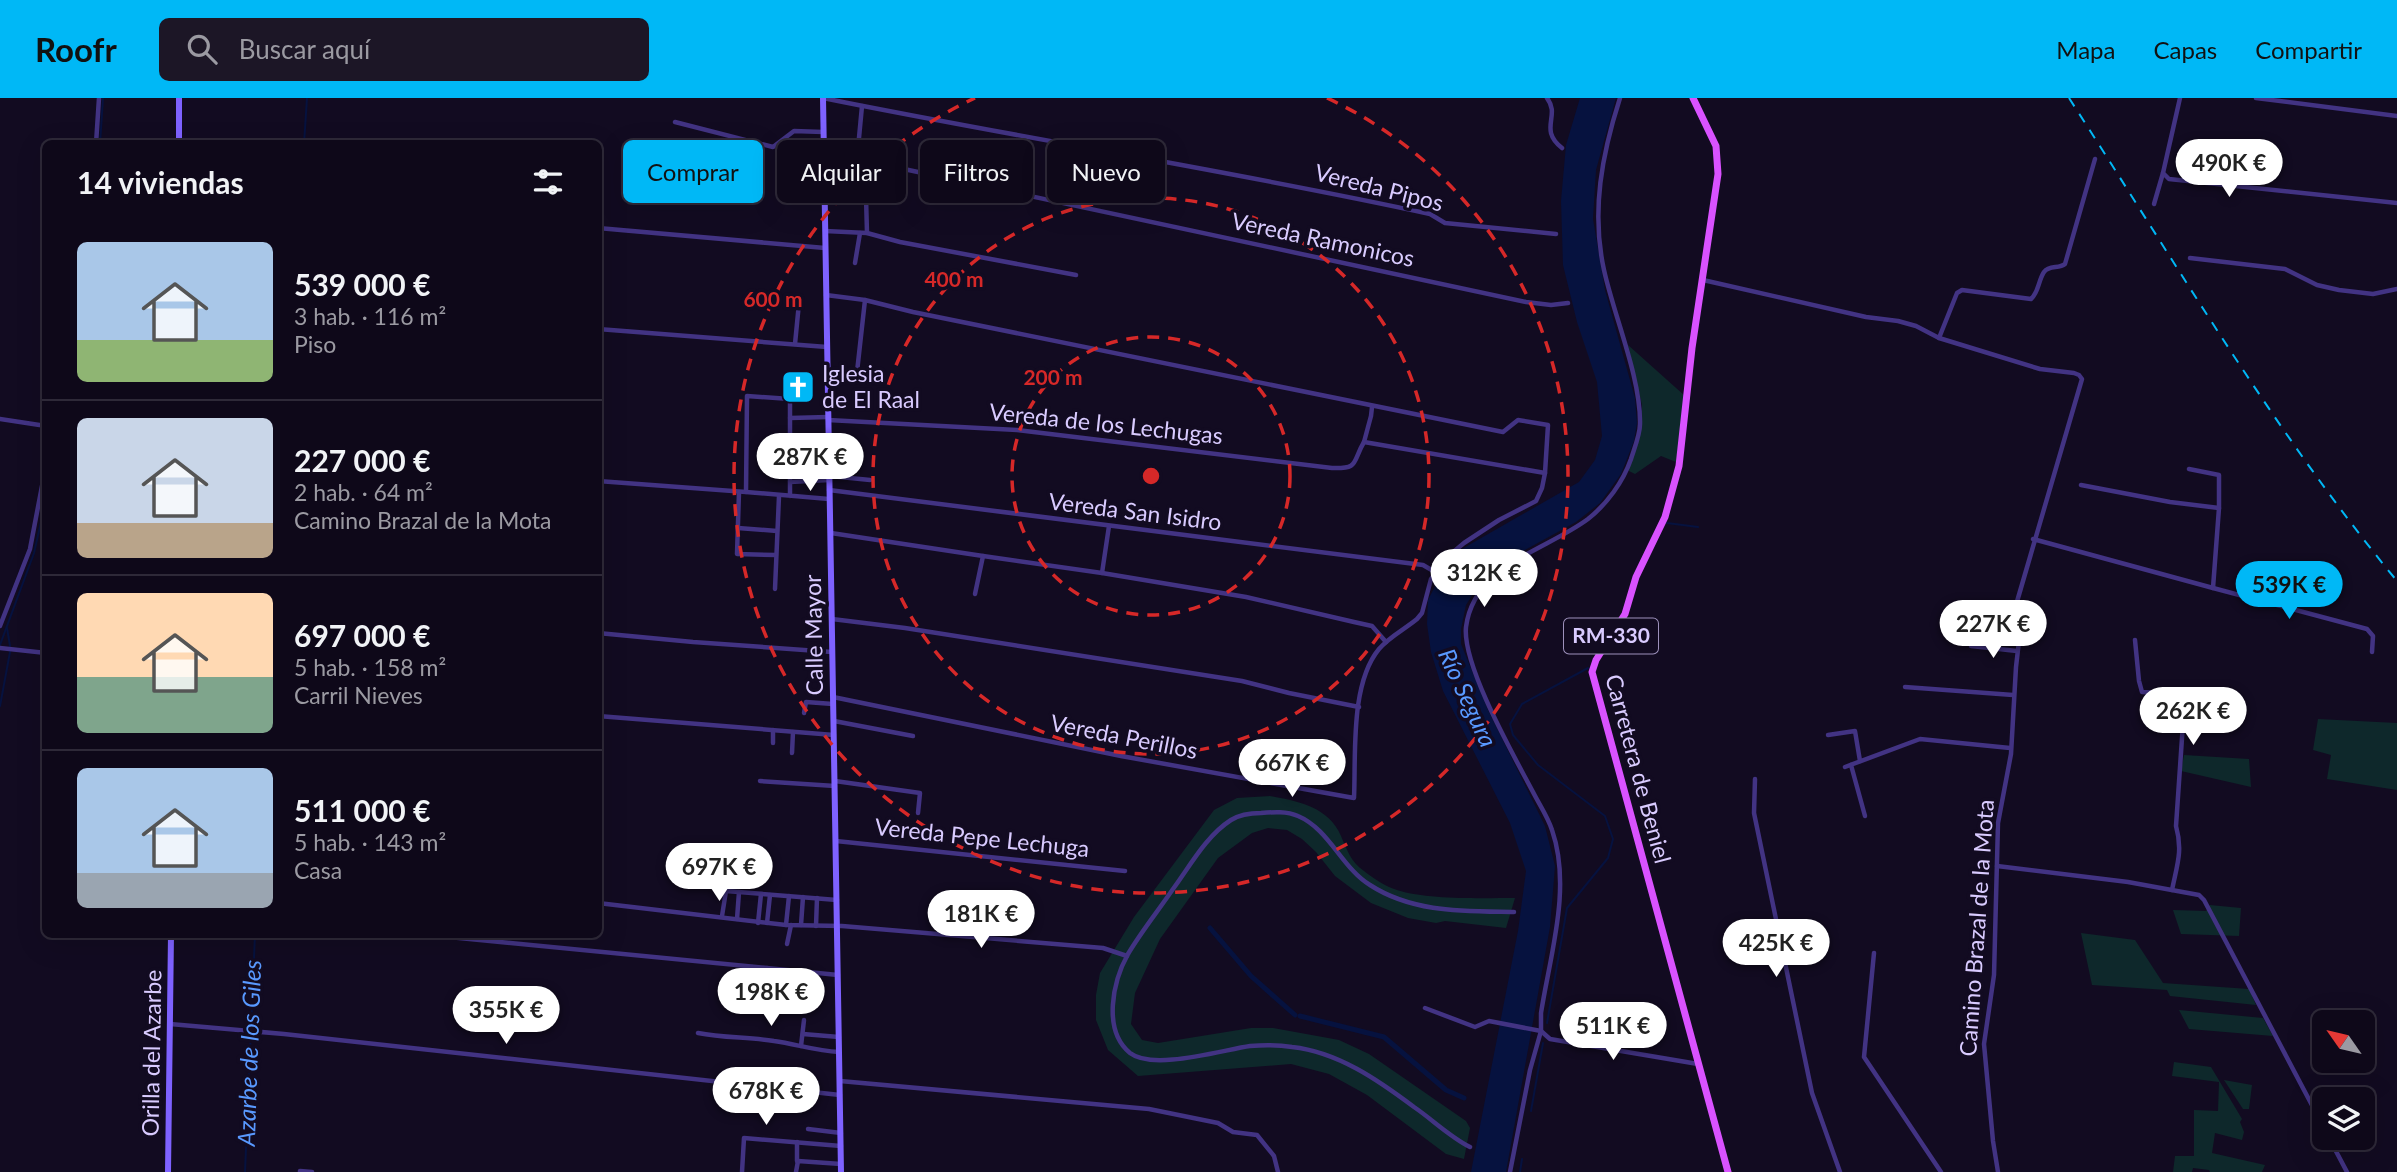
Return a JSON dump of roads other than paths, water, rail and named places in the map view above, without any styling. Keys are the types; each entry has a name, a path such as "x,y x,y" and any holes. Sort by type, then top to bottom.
{"main road":[{"path":"179,98 179,140"},
{"name":"Calle Mayor","path":"823,98 823,140"},
{"name":"Carretera de Beniel","path":"1693,98 1716,146 1718,160 1715,200 1692,348 1682,451 1667,508 1636,577 1625,614 1596,660 1592,672 1728,1172"},
{"name":"Calle Mayor","path":"824,203 841,1168"},
{"name":"Orilla del Azarbe","path":"168,1172 171,938"}],"street":[{"path":"96,140 99,98"},
{"name":"Vereda Pipos","path":"823,98 1183,164 1430,214 1445,223 1556,234"},
{"path":"1547,98 1552,108 1549,131 1554,141 1562,148"},
{"path":"1510,1172 1530,1070 1541,1031 1541,1013 1559,900 1559,859 1552,828 1475,676 1466,646 1466,626 1473,602 1494,576 1589,518 1614,492 1629,463 1640,427 1639,400 1604,268 1597,216 1600,179 1610,129 1620,98"},
{"path":"2154,204 2180,98"},
{"path":"2256,98 2397,116"},
{"path":"859,140 862,106"},
{"path":"675,122 773,147 794,131 823,132"},
{"path":"1939,338 1957,293 1962,290 2031,299 2035,296 2044,272 2065,264 2095,159"},
{"name":"Vereda Ramonicos","path":"906,170 1526,302 1552,305 1568,303"},
{"path":"2163,173 2169,179 2397,203"},
{"path":"866,203 867,233"},
{"path":"602,228 825,248"},
{"path":"825,231 867,233 900,242 1076,275"},
{"path":"855,263 860,232"},
{"path":"2190,258 2286,269 2317,285 2339,290 2374,294 2397,289"},
{"name":"Camino Brazal de la Mota","path":"1703,280 1866,317 1898,321 1939,338 2040,369 2074,373 2082,379 2016,604 2024,624 2017,651 2010,748 1998,823 1994,975 1984,1044 1998,1172"},
{"path":"826,295 865,300 1503,432 1518,420 1548,425 1545,473 1364,442 1372,407"},
{"path":"857,372 865,300"},
{"path":"795,344 799,303"},
{"path":"602,329 827,347"},
{"path":"747,492 747,396 790,399 790,496"},
{"name":"Vereda de los Lechugas","path":"790,418 1017,430 1340,469 1347,469 1355,463 1364,442"},
{"path":"0,419 42,425"},
{"path":"789,450 855,444"},
{"path":"2189,469 2219,475 2213,588"},
{"name":"Vereda Perillos","path":"833,700 1354,798 1359,707 1363,679 1371,661 1386,643 1418,619 1435,572 1464,543 1499,520 1536,501 1545,473"},
{"path":"790,482 829,478 870,480"},
{"path":"602,481 829,499"},
{"path":"2081,485 2170,502 2219,508"},
{"path":"0,626 30,549 42,486"},
{"name":"Vereda San Isidro","path":"829,490 1423,565 1435,572"},
{"path":"739,492 737,554 776,555"},
{"path":"775,589 779,495"},
{"path":"1102,573 1109,526"},
{"path":"738,528 777,531"},
{"path":"830,533 1246,597 1372,626 1386,643"},
{"path":"2033,539 2367,629 2373,636 2372,652"},
{"path":"975,594 983,556"},
{"path":"832,619 1242,681 1359,707"},
{"path":"602,633 832,652"},
{"path":"2135,640 2142,692 2185,694 2175,826 2180,859 2172,890"},
{"path":"1971,646 2017,651"},
{"path":"0,648 42,652"},
{"path":"1905,687 2013,695"},
{"path":"804,713 806,702 833,700"},
{"path":"602,716 834,735"},
{"path":"834,722 913,736"},
{"path":"773,743 774,730"},
{"path":"1828,734 1855,731 1860,761"},
{"path":"792,753 793,732"},
{"path":"1865,816 1848,766 1920,738 2010,748"},
{"path":"1755,779 1754,813 1812,1093 1840,1172"},
{"path":"760,781 835,783 920,793 918,813"},
{"path":"1470,1147 1459,1142 1363,1072 1330,1056 1292,1047 1253,1046 1149,1060 1131,1053 1121,1043 1113,1024 1112,1002 1127,956 1205,843 1230,821 1257,813 1298,816 1319,830 1357,876 1393,898 1461,911 1514,912"},
{"name":"Vereda Pepe Lechuga","path":"836,841 1125,871"},
{"path":"1997,866 2199,895 2312,1105"},
{"path":"722,916 726,891 837,900"},
{"path":"737,919 739,892"},
{"path":"758,923 761,894"},
{"path":"767,923 770,895"},
{"path":"787,944 789,896"},
{"path":"802,925 803,897"},
{"path":"816,926 817,898"},
{"path":"602,903 722,916 758,923 837,926 1103,948 1127,956"},
{"path":"458,938 839,975"},
{"path":"1874,953 1864,1056 1941,1172"},
{"path":"752,967 751,995 767,995 768,968"},
{"path":"752,985 767,985"},
{"path":"1425,1008 1475,1027 1489,1021 1541,1031 1550,1039 1698,1064"},
{"path":"801,1046 804,1020"},
{"path":"170,1024 840,1095"},
{"path":"698,1033 840,1052"},
{"path":"803,1034 839,1037"},
{"path":"840,1081 1149,1109 1209,1121 1233,1132 1257,1135 1274,1156 1278,1172"},
{"path":"808,1129 841,1133"},
{"path":"742,1172 744,1138 841,1146"},
{"path":"796,1172 797,1142"},
{"path":"2335,1150 2347,1172"},
{"path":"798,1161 841,1168"},
{"path":"300,1171 312,1172"}],"water":[{"name":"Río Segura","path":"1580,98 1616,98 1596,170 1593,219 1605,290 1635,398 1637,423 1634,441 1621,474 1600,503 1576,522 1503,562 1476,589 1466,605 1461,644 1488,710 1545,826 1555,866 1550,927 1506,1172 1471,1172 1518,931 1526,871 1510,823 1443,691 1431,652 1427,624 1428,600 1445,567 1462,549 1579,482 1595,460 1602,436 1597,382 1577,322 1563,265 1561,201 1566,145"}],"waterway":[{"path":"100,140 103,98"},
{"name":"Azarbe de los Giles","path":"304,140 307,98"},
{"path":"0,645 34,553 42,518"},
{"path":"1667,523 1698,527"},
{"path":"7,628 10,646"},
{"path":"0,706 10,652"},
{"path":"1547,1023 1567,908 1608,858 1613,839 1605,816 1538,765 1513,735 1510,724 1522,704 1588,668"},
{"path":"1210,928 1251,976 1295,1015"},
{"name":"Azarbe de los Giles","path":"245,1172 255,938"},
{"path":"1300,1016 1384,1037 1446,1090 1464,1098"},
{"path":"1531,1111 1543,1043"},
{"path":"1520,1172 1522,1159"}],"railway":[{"path":"2069,98 2267,405 2352,524 2397,581"}],"place":[{"name":"Iglesia de El Raal","path":"798,387"}]}
